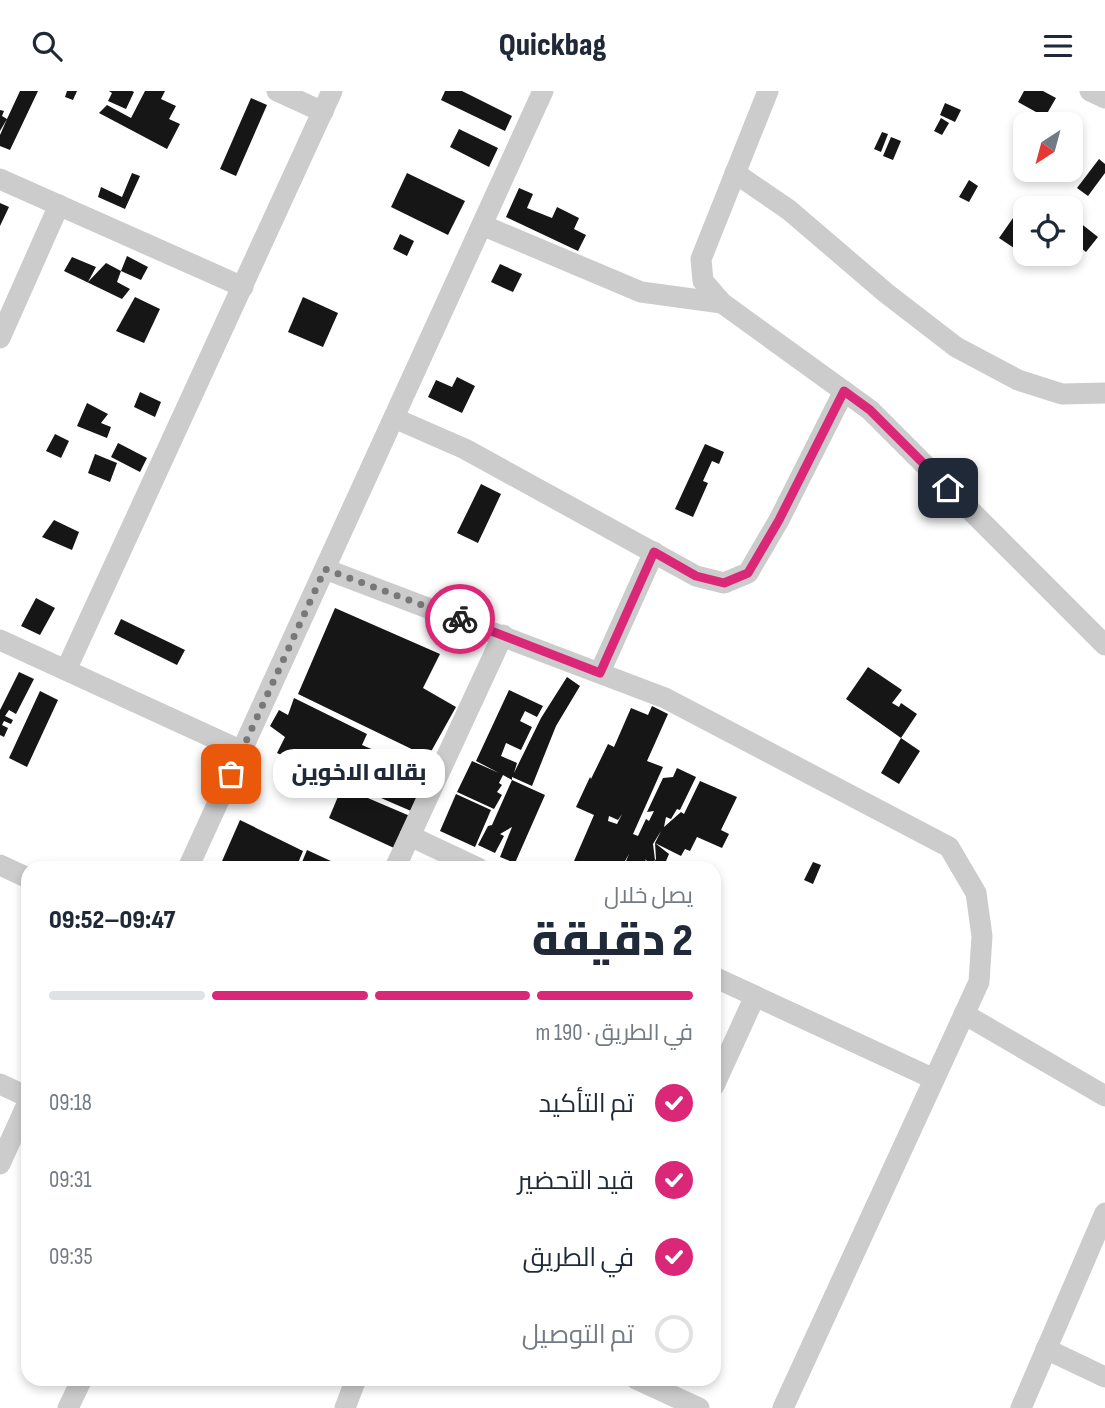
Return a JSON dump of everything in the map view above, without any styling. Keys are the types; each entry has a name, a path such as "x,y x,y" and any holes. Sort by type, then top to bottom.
{"street":[{"path":"277,91 323,112"},
{"path":"66,670 332,91"},
{"path":"191,861 543,91"},
{"path":"768,91 701,259 703,281 722,303 870,410 1105,645"},
{"path":"1090,91 1105,98"},
{"path":"735,173 789,210 886,293 956,347 1018,380 1062,394 1105,393"},
{"path":"0,179 243,287"},
{"path":"0,338 59,205"},
{"path":"482,225 641,292 722,303"},
{"path":"394,418 465,449 696,576 724,583 748,573 779,520 844,391"},
{"path":"600,673 654,552"},
{"path":"325,569 665,698 948,847 976,893 982,936 979,982 783,1408"},
{"path":"398,861 503,635"},
{"path":"0,640 242,751"},
{"path":"410,836 463,861"},
{"path":"0,865 21,875"},
{"path":"721,980 934,1079"},
{"path":"721,1071 755,996"},
{"path":"964,1014 1105,1096"},
{"path":"0,1084 21,1095"},
{"path":"0,1164 21,1115"},
{"path":"1021,1408 1105,1213"},
{"path":"1046,1349 1105,1377"},
{"path":"68,1408 79,1386"},
{"path":"345,1408 353,1386"},
{"path":"651,1386 699,1408"}],"building":[{"path":"20,91 38,91 10,150 0,146 0,135"},
{"path":"67,91 77,91 73,100 65,97"},
{"path":"109,91 134,92 126,109 108,101 112,93"},
{"path":"145,91 165,91 161,99 176,106 169,119 180,124 167,149 99,113 107,105 131,118"},
{"path":"445,91 462,91 512,116 505,131 441,100"},
{"path":"1024,91 1043,91 1056,98 1048,112 1036,112 1018,102"},
{"path":"251,98 267,105 236,176 220,169"},
{"path":"945,103 961,110 955,122 940,115"},
{"path":"0,110 4,111 2,116 7,119 0,131"},
{"path":"941,118 949,123 942,135 934,131"},
{"path":"459,129 498,148 489,167 450,147"},
{"path":"882,132 888,134 881,152 874,149"},
{"path":"891,137 901,141 893,160 883,156"},
{"path":"1099,159 1105,164 1105,173 1088,196 1077,188"},
{"path":"132,173 140,176 125,209 98,197 101,187 122,197"},
{"path":"407,173 465,201 448,235 391,207"},
{"path":"969,180 978,186 969,202 959,197"},
{"path":"519,188 533,194 527,208 552,218 557,207 579,218 574,229 586,235 578,251 506,217"},
{"path":"0,203 9,207 0,226"},
{"path":"1013,218 1013,247 999,238"},
{"path":"1083,225 1098,237 1086,252 1083,250"},
{"path":"400,234 414,241 407,256 393,249"},
{"path":"127,256 148,267 141,280 121,271"},
{"path":"72,257 96,267 88,282 106,263 121,271 117,282 130,289 122,299 64,271"},
{"path":"500,264 522,274 513,292 491,282"},
{"path":"135,297 160,309 144,343 116,331"},
{"path":"303,297 338,313 323,347 288,332"},
{"path":"457,377 475,386 462,413 428,397 436,380 452,387"},
{"path":"140,392 161,402 155,417 134,407"},
{"path":"87,403 108,414 101,423 111,427 107,438 77,426"},
{"path":"55,434 69,441 61,458 46,451"},
{"path":"118,443 147,458 140,472 111,457"},
{"path":"705,444 724,452 719,464 712,461 703,481 708,483 693,517 675,509"},
{"path":"95,454 117,463 110,482 88,473"},
{"path":"481,484 501,494 478,543 457,533"},
{"path":"54,520 79,532 72,550 42,537"},
{"path":"36,598 55,608 40,635 21,626"},
{"path":"335,608 440,654 423,688 456,707 428,757 298,694"},
{"path":"121,619 185,650 177,665 114,634"},
{"path":"868,667 902,690 892,703 899,707 901,703 917,714 901,738 846,699"},
{"path":"19,672 34,679 16,714 9,710 5,716 13,720 11,724 4,721 2,725 8,728 4,737 0,735 0,710"},
{"path":"567,677 580,686 556,726 532,786 512,777 512,780 503,775 499,783 502,785 497,792 502,795 494,809 457,792 472,761 499,773 476,761 509,690 543,706 537,717 525,711 520,721 532,727 521,750 506,743 501,756 517,763 514,773 541,718"},
{"path":"40,691 58,700 27,767 9,758"},
{"path":"294,698 367,734 362,745 430,774 411,811 277,753 285,737 270,726 279,710 288,715"},
{"path":"652,706 668,714 647,761 663,767 633,834 638,836 646,819 649,821 654,811 647,812 663,778 673,777 677,768 696,777 680,810 677,809 671,819 666,817 664,827 681,812 684,814 700,781 737,797 721,830 729,834 722,848 697,837 690,851 685,849 681,856 655,843 661,831 653,844 654,861 626,861 629,854 625,861 574,861 594,815 576,807 608,744 614,747 631,708 648,715","holes":["622,814 617,824 608,821 609,816 618,820"]},
{"path":"901,738 920,751 899,784 881,773"},
{"path":"512,780 545,795 516,861 500,857 512,827 500,834 504,836 495,853 478,845 488,826 492,825"},
{"path":"342,787 410,816 394,848 329,818"},
{"path":"456,794 491,810 475,847 440,831"},
{"path":"240,820 303,851 299,861 222,861"},
{"path":"655,843 669,854 666,861 655,861"},
{"path":"307,850 331,861 302,861"},
{"path":"813,862 821,865 813,884 804,880"}],"way so far":[{"path":"231,774 325,569 460,619"}],"place":[{"name":"بقاله الاخوين","path":"231,774"}],"route":[{"path":"460,619 600,673 654,552 696,576 724,583 748,573 779,520 844,391 870,410 948,488"}]}
